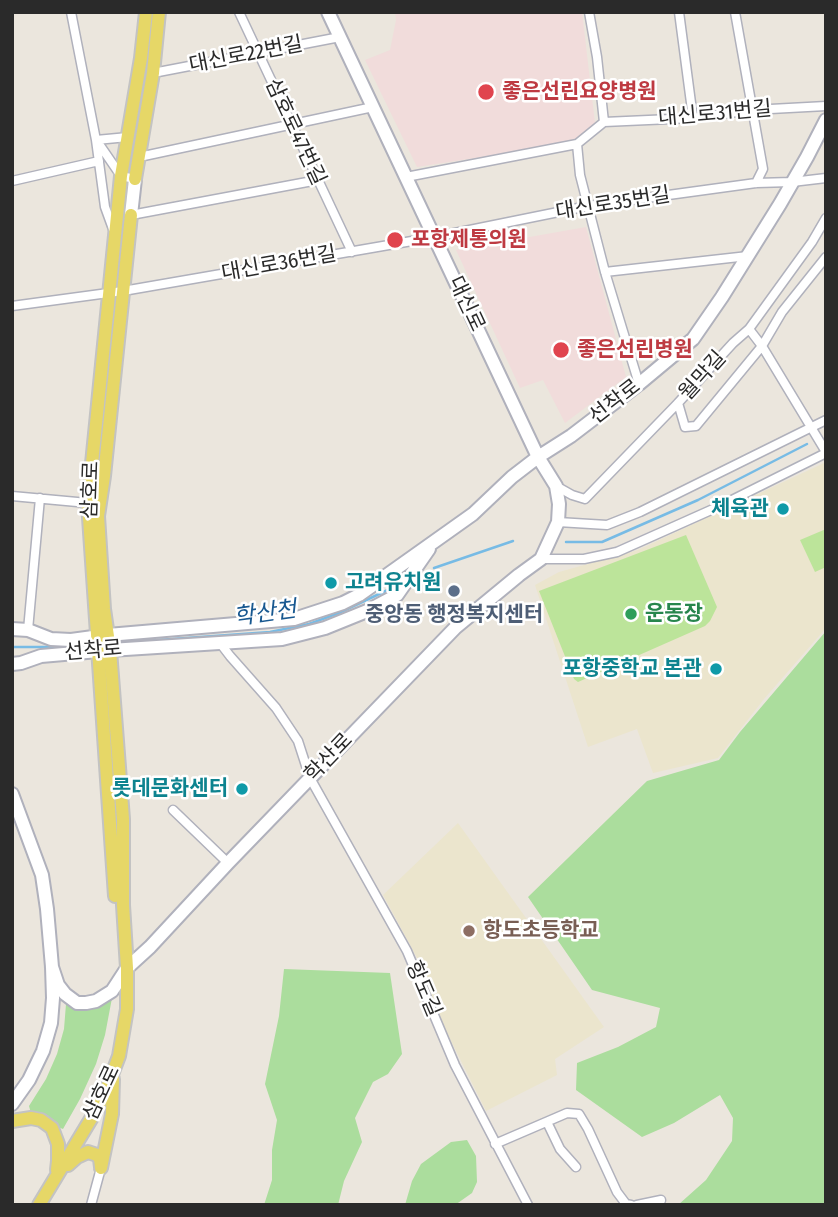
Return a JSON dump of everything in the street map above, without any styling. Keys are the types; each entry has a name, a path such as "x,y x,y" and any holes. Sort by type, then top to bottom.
{"main road":[{"name":"삼호로","path":"39,1205 94,1114 114,1073 126,1018 123,818 88,503 121,176 146,12"},
{"name":"삼호로","path":"135,179 153,73 159,12"},
{"name":"삼호로","path":"103,636 99,516 131,215"},
{"path":"101,1168 112,1114 114,1073"},
{"path":"12,1121 41,1119 52,1128 59,1152 55,1178"},
{"path":"55,1178 77,1157 88,1152 97,1155 101,1168"}],"street":[{"path":"71,12 96,140 105,207 116,234"},
{"name":"삼호로47번길","path":"239,12 352,252"},
{"name":"대신로","path":"328,12 538,457 556,485 558,522"},
{"path":"406,177 577,145 604,122 589,12"},
{"path":"679,12 693,118"},
{"path":"736,12 763,169 756,183"},
{"name":"대신로22번길","path":"153,73 340,37"},
{"name":"대신로31번길","path":"604,122 693,118 752,110 826,106"},
{"path":"139,157 373,107"},
{"name":"선착로","path":"12,629 28,630 51,639 71,640 294,619 359,595 473,514 512,477 639,384 693,339 748,256 826,120"},
{"path":"96,140 128,137"},
{"path":"96,140 121,176 135,179"},
{"path":"577,145 580,175 605,272 639,384"},
{"path":"12,181 99,161"},
{"name":"대신로35번길","path":"435,237 588,206 756,183 826,178"},
{"name":"삼호로","path":"131,215 135,179"},
{"path":"131,215 318,180"},
{"name":"월막길","path":"556,485 585,499 749,329 812,242 826,218"},
{"name":"대신로36번길","path":"12,306 123,291 435,237"},
{"path":"678,403 685,426 696,426 762,346 782,312 826,256 812,242"},
{"path":"605,272 748,256"},
{"path":"541,559 584,559 617,552 720,506 826,453 749,329"},
{"path":"558,522 607,525 640,512 826,419"},
{"path":"12,496 88,503"},
{"path":"28,630 40,499"},
{"name":"학산로","path":"52,967 58,985 77,1003 96,1001 112,991 127,968 456,627 541,559 558,522"},
{"name":"선착로","path":"15,667 41,656 282,639 325,628 397,596 433,543"},
{"name":"항도길","path":"220,643 276,708 298,741 310,778 407,951 456,1065 528,1205"},
{"path":"12,794 42,875 52,967 52,1011 48,1038 29,1080 12,1104"},
{"path":"173,810 228,863"},
{"path":"495,1144 567,1113 579,1114 617,1192 626,1204 631,1205"},
{"path":"547,1122 560,1149 576,1167"},
{"path":"91,1205 101,1168"},
{"path":"637,1205 661,1200"}],"shaded area":[{"name":"좋은선린요양병원","path":"395,12 582,12 595,123 585,136 565,144 417,167 365,60 390,50"},
{"name":"좋은선린병원","path":"586,227 626,377 565,423 543,380 520,388 456,250"},
{"path":"824,463 826,628 764,699 718,758 653,773 637,729 588,747 535,585 559,572 638,550"},
{"name":"항도초등학교","path":"458,823 604,1027 555,1059 557,1075 486,1111 440,1019 422,967 383,895"}],"green space":[{"path":"826,529 826,567 815,572 800,540"},
{"name":"운동장","path":"686,535 717,607 710,621 705,626 578,682 574,679 539,591"},
{"path":"826,631 826,1205 678,1205 706,1180 732,1141 733,1118 720,1095 674,1123 642,1137 576,1090 577,1063 618,1047 656,1027 660,1008 592,990 528,897 647,781 719,760"},
{"path":"284,969 390,973 402,1054 388,1074 373,1082 355,1118 362,1142 344,1181 338,1205 264,1205 272,1180 272,1150 277,1120 265,1084 279,1016"},
{"path":"112,998 96,1064 63,1129 53,1120 31,1113 29,1106 46,1079 57,1054 64,1029 66,1004 88,1009"},
{"path":"467,1140 476,1156 477,1182 472,1193 455,1205 405,1205 412,1181 421,1164 451,1142"}],"waterway":[{"name":"학산천","path":"566,542 602,542 698,500 807,444"},
{"name":"학산천","path":"434,568 513,541"},
{"name":"학산천","path":"130,642 270,632 309,624 396,586"},
{"name":"학산천","path":"12,647 67,647"}],"place":[{"name":"좋은선린요양병원","path":"486,92"},
{"name":"포항제통의원","path":"395,240"},
{"name":"좋은선린병원","path":"561,350"},
{"name":"체육관","path":"783,509"},
{"name":"고려유치원","path":"331,583"},
{"name":"중앙동 행정복지센터","path":"454,591"},
{"name":"운동장","path":"631,614"},
{"name":"포항중학교 본관","path":"716,669"},
{"name":"롯데문화센터","path":"242,789"},
{"name":"항도초등학교","path":"469,931"}]}
